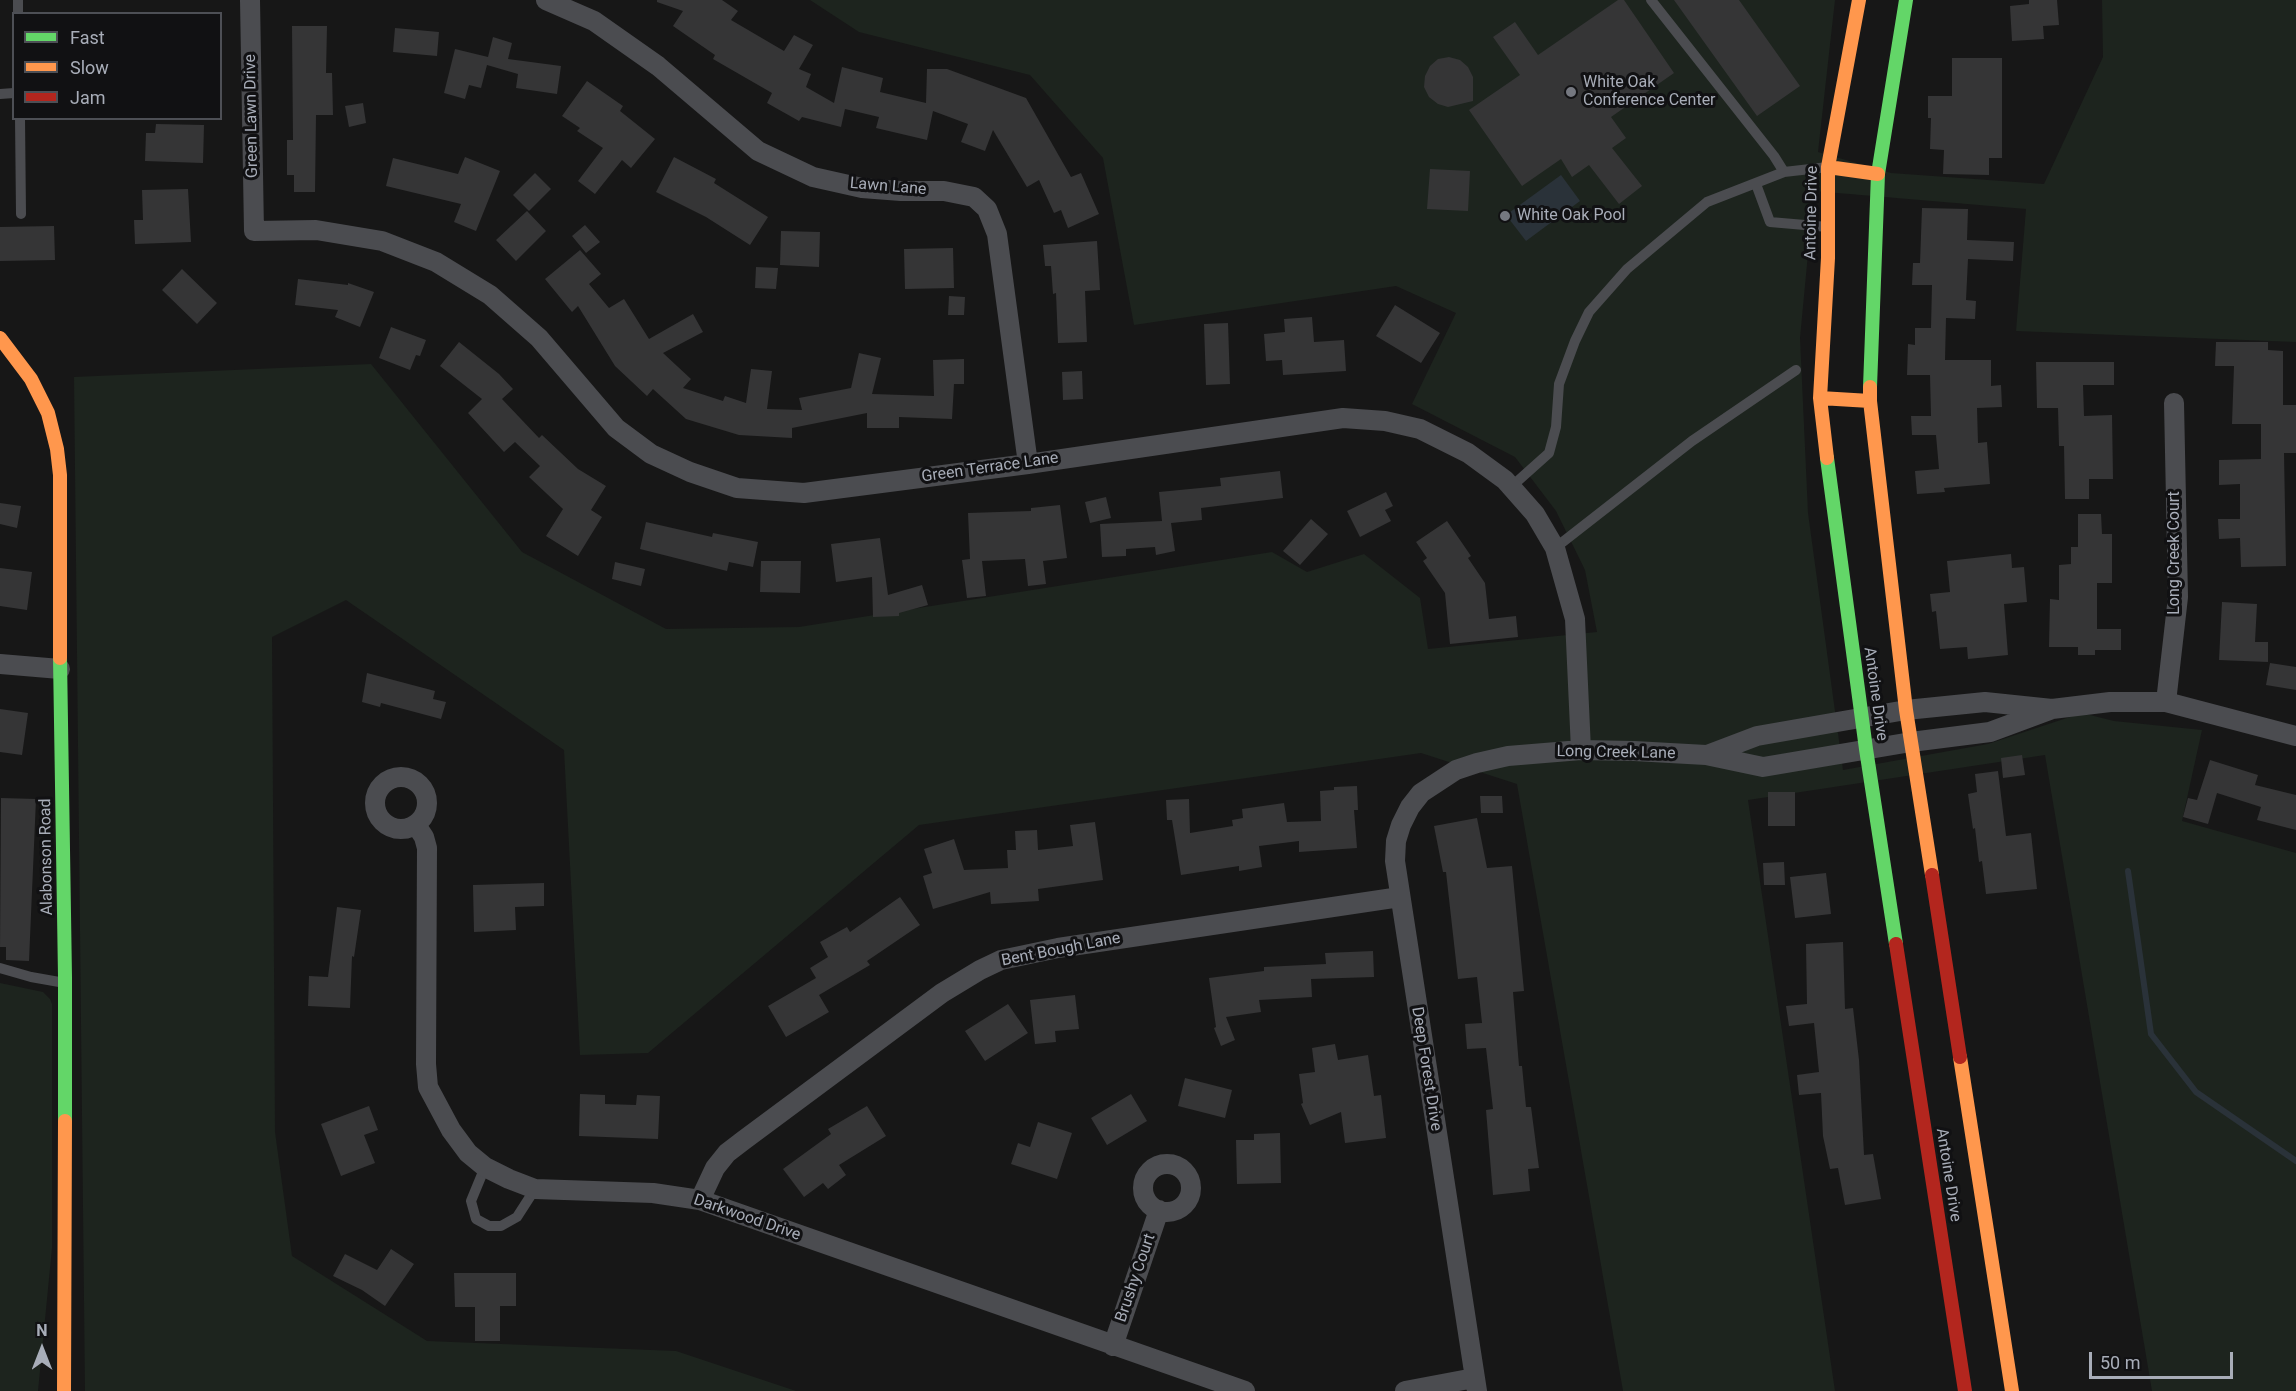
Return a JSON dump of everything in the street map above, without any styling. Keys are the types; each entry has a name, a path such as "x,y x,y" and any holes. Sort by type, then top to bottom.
{"main road":[{"name":"Antoine Drive","path":"1859,0 1828,167 1828,226 1820,398 1835,529 1866,748 1913,1018 1957,1302 1965,1391"},
{"name":"Antoine Drive","path":"1906,0 1878,174 1870,401 1906,710 1946,1013 1991,1297 2012,1391"},
{"path":"1828,167 1878,174"},
{"name":"Alabonson Road","path":"0,338 31,379 48,413 57,450 60,475 60,669 65,983 64,1391"},
{"path":"1820,398 1870,401"}],"street":[{"name":"Green Lawn Drive","path":"250,0 254,231"},
{"name":"Lawn Lane","path":"546,0 594,21 658,66 758,151 813,177 862,188 944,191 974,197 987,209 997,234 1028,464"},
{"name":"Green Terrace Lane","path":"254,231 316,230 382,241 436,262 490,295 539,338 616,428 651,454 690,472 737,488 804,493 1028,464 1343,418 1385,420 1420,429 1468,453 1505,480 1535,514 1555,548 1575,619 1581,750"},
{"name":"Long Creek Court","path":"2166,702 2178,597 2174,403"},
{"path":"0,664 60,669"},
{"name":"Long Creek Lane","path":"1706,755 1757,736 1906,710 1985,702 2052,709 2110,702 2166,702 2296,736"},
{"name":"Long Creek Lane","path":"1456,770 1508,756 1581,750 1706,755 1763,767 1866,748 1990,732 2052,709"},
{"name":"Deep Forest Drive","path":"1456,770 1421,793 1410,807 1396,841 1395,861 1475,1385"},
{"name":"Darkwood Drive","path":"416,825 424,837 427,848 426,1064 428,1087 451,1130 468,1153 485,1167 535,1189 653,1193 700,1200 1245,1391"},
{"name":"Bent Bough Lane","path":"700,1200 715,1168 735,1147 942,993 1001,960 1058,948 1400,897"},
{"name":"Brushy Court","path":"1113,1346 1159,1210"},
{"path":"1405,1391 1475,1385"}],"lane":[{"path":"1650,0 1774,156 1784,172"},
{"path":"20,120 21,214"},
{"path":"1511,487 1549,453 1556,427 1559,384 1575,340 1589,312 1627,269 1707,202 1784,172 1828,167"},
{"path":"1756,184 1770,222 1828,226"},
{"path":"1555,548 1692,441 1796,370"},
{"path":"0,968 65,983"},
{"path":"485,1167 471,1201 476,1219 489,1226 501,1226 517,1217 535,1189"}],"shaded area":[{"path":"810,0 1835,0 1818,152 1891,173 2044,184 2103,57 2102,0 2296,0 2296,342 2016,331 2026,209 1814,191 1800,338 1808,513 1843,770 1988,744 2082,713 2114,721 2202,730 2182,821 2296,853 2296,1391 2152,1391 2045,755 1748,800 1835,1391 1623,1391 1517,784 1421,753 919,825 648,1053 580,1055 564,750 346,600 272,637 275,1132 292,1256 427,1341 676,1351 796,1391 85,1391 74,377 371,364 522,552 666,629 799,627 1272,552 1307,572 1364,554 1420,598 1428,649 1597,632 1585,570 1556,511 1515,457 1412,404 1456,313 1396,286 1134,325 1103,158 1030,75 859,32"},
{"path":"1561,175 1580,201 1526,241 1506,215"},
{"path":"0,983 43,992 52,1004 52,1248 38,1391 0,1391"}],"building":[{"path":"657,0 722,0 738,11 731,20 784,51 794,35 813,45 799,69 811,74 806,87 834,103 842,67 883,78 880,92 926,103 927,69 947,69 1026,98 1071,177 1081,173 1099,214 1068,228 1061,210 1054,213 1039,180 1027,187 993,130 985,151 961,142 968,124 933,111 927,140 876,128 879,117 845,109 841,127 802,117 799,121 767,103 772,93 713,59 715,55 673,26 683,11 657,2"},
{"name":"White Oak Conference Center","path":"1618,0 1624,0 1674,73 1611,117 1626,138 1612,148 1642,186 1619,204 1589,165 1572,177 1561,159 1522,186 1469,110 1520,75 1493,37 1515,22 1538,55"},
{"path":"1674,0 1739,0 1800,86 1757,116"},
{"path":"2029,0 2057,0 2059,25 2043,26 2044,39 2012,41 2010,6 2029,4"},
{"path":"292,26 327,26 326,73 332,73 333,115 316,115 315,192 294,192 294,175 287,175 287,140 293,140"},
{"path":"395,28 439,32 437,56 393,52"},
{"path":"493,37 512,43 508,59 561,66 557,94 516,88 518,74 487,65 481,88 469,85 465,99 444,93 455,49 488,57"},
{"path":"1449,57 1460,60 1468,67 1473,77 1473,101 1448,107 1438,104 1429,97 1424,87 1425,76 1430,66 1438,59"},
{"path":"1952,58 2002,58 2002,158 1989,158 1989,175 1943,174 1944,150 1930,149 1931,118 1928,118 1928,96 1952,96"},
{"path":"587,81 623,106 620,111 655,139 631,168 622,160 595,194 578,181 603,148 577,131 580,128 562,116"},
{"path":"363,103 366,123 349,127 345,106"},
{"path":"156,124 204,125 203,163 145,161 146,133 155,133"},
{"path":"465,157 500,171 476,231 454,222 461,204 386,186 393,158 458,174"},
{"path":"674,157 716,179 714,183 768,217 750,245 706,217 656,192"},
{"path":"1430,169 1470,171 1468,211 1427,209"},
{"path":"535,173 551,189 529,211 513,195"},
{"path":"188,189 191,242 135,244 134,220 143,220 142,190"},
{"path":"1922,208 1968,209 1967,240 2014,242 2013,261 1968,259 1966,300 1976,301 1975,319 1946,318 1945,360 1991,360 1991,386 2001,385 2002,407 1977,408 1978,443 1987,442 1990,484 1944,488 1945,492 1917,494 1915,471 1939,469 1936,435 1912,435 1911,416 1931,416 1930,375 1907,375 1908,344 1915,345 1915,328 1931,328 1932,285 1912,285 1913,263 1920,263"},
{"path":"527,211 546,231 516,261 496,240"},
{"path":"585,225 600,242 586,253 572,236"},
{"path":"54,226 55,260 0,261 0,227"},
{"path":"781,231 820,232 819,267 780,265"},
{"path":"1097,241 1100,290 1085,291 1087,342 1058,343 1056,293 1053,294 1051,266 1045,266 1043,245"},
{"path":"953,248 954,288 905,289 904,249"},
{"path":"580,250 601,274 589,284 609,308 624,299 649,339 693,314 703,332 663,353 691,379 683,388 723,401 725,396 746,403 751,369 772,371 767,409 802,410 799,398 851,388 859,353 881,358 872,394 934,396 933,360 964,359 964,384 954,384 952,419 899,417 899,428 867,428 867,413 792,428 792,438 739,435 686,419 653,389 647,396 615,366 578,306 572,312 545,279"},
{"path":"756,267 778,268 776,289 755,288"},
{"path":"182,269 217,303 197,324 162,290"},
{"path":"298,279 348,285 348,283 374,292 360,327 335,317 338,310 295,305"},
{"path":"949,296 965,297 964,315 948,315"},
{"path":"1395,305 1440,333 1421,363 1376,336"},
{"path":"1312,317 1314,342 1344,340 1346,371 1283,375 1282,360 1266,361 1264,334 1285,332 1284,319"},
{"path":"1228,323 1230,384 1206,385 1204,324"},
{"path":"391,327 426,340 420,356 416,355 410,370 379,358"},
{"path":"459,342 499,374 513,389 502,399 539,438 542,435 578,469 606,486 591,510 602,517 578,556 546,536 563,509 529,477 540,466 515,442 504,452 468,413 482,399 440,366"},
{"path":"2216,342 2268,342 2268,350 2283,351 2283,405 2296,405 2296,453 2284,453 2286,566 2241,567 2240,538 2219,539 2218,519 2240,519 2240,484 2219,485 2219,460 2261,459 2261,424 2232,424 2234,366 2215,366"},
{"path":"2036,362 2114,362 2114,385 2083,385 2084,416 2112,415 2113,479 2089,479 2089,499 2065,499 2064,446 2059,446 2058,408 2037,408"},
{"path":"1082,371 1083,399 1063,400 1062,372"},
{"path":"1280,471 1283,498 1201,508 1202,520 1171,523 1175,551 1156,555 1155,547 1126,549 1126,556 1102,557 1100,524 1162,521 1159,492 1221,486 1220,478"},
{"path":"1386,492 1393,506 1385,510 1391,521 1360,537 1347,511"},
{"path":"1106,497 1111,518 1090,523 1085,502"},
{"path":"0,503 21,506 17,528 0,524"},
{"path":"1060,505 1067,558 1043,561 1046,584 1028,586 1025,559 982,561 986,596 967,598 962,560 970,559 968,513 1031,511 1031,508"},
{"path":"2078,514 2101,514 2102,534 2112,534 2112,583 2097,583 2097,629 2121,629 2121,650 2095,650 2095,655 2078,655 2078,647 2049,647 2050,599 2059,600 2059,565 2071,564 2071,547 2078,547"},
{"path":"1311,519 1328,534 1300,565 1283,551"},
{"path":"1447,521 1471,556 1468,558 1485,583 1489,619 1516,616 1518,637 1450,644 1445,593 1423,561 1427,558 1416,542"},
{"path":"646,522 712,537 713,533 758,542 753,567 729,562 727,571 640,549"},
{"path":"880,538 888,595 922,585 928,605 899,613 899,616 873,617 872,577 836,582 831,544"},
{"path":"2011,554 2012,568 2024,567 2027,602 2004,604 2008,655 1968,659 1967,647 1940,649 1936,611 1932,612 1930,594 1950,592 1947,561"},
{"path":"761,561 801,561 800,593 760,592"},
{"path":"615,562 645,569 641,586 612,579"},
{"path":"0,568 32,572 27,610 0,606"},
{"path":"2222,602 2257,604 2255,642 2268,642 2268,662 2219,660"},
{"path":"2270,663 2296,667 2296,690 2266,685"},
{"path":"367,673 435,691 433,699 446,702 441,719 381,703 380,707 362,702"},
{"path":"0,709 28,713 22,755 0,752"},
{"path":"2022,755 2025,775 2003,778 2001,758"},
{"path":"2210,760 2258,775 2255,785 2296,795 2296,830 2257,820 2261,807 2217,793 2208,824 2183,817 2188,798 2197,800"},
{"path":"1998,771 2006,836 2031,833 2037,889 1986,894 1982,861 1979,862 1968,794 1977,792 1975,774"},
{"path":"1357,786 1358,810 1354,810 1357,848 1299,852 1299,841 1259,846 1262,867 1239,871 1239,866 1181,875 1172,820 1167,820 1166,800 1189,799 1190,833 1233,826 1232,820 1243,818 1242,809 1284,803 1287,822 1321,821 1320,791 1334,790 1334,787"},
{"path":"1768,792 1795,792 1795,826 1768,826"},
{"path":"1480,796 1502,796 1503,813 1481,813"},
{"path":"1,798 36,799 29,961 6,960 6,947 0,947"},
{"path":"1477,818 1487,868 1512,866 1524,991 1513,992 1519,1066 1522,1066 1526,1107 1531,1107 1539,1168 1528,1169 1530,1191 1493,1195 1486,1110 1493,1109 1486,1048 1467,1049 1465,1024 1482,1023 1477,977 1458,979 1446,872 1443,872 1434,826"},
{"path":"1095,822 1103,880 1038,889 1039,901 991,904 990,892 933,909 923,876 932,873 924,849 954,839 964,870 1008,868 1007,850 1016,850 1015,831 1037,830 1038,850 1073,846 1070,825"},
{"path":"1784,862 1785,885 1764,885 1763,863"},
{"path":"1826,873 1831,914 1795,918 1790,877"},
{"path":"544,883 544,906 515,907 516,930 474,932 473,885"},
{"path":"900,897 920,925 867,961 870,965 819,995 829,1012 786,1037 768,1006 816,978 810,968 828,957 820,942 847,927 850,932"},
{"path":"337,907 361,910 354,957 352,956 350,1008 308,1006 309,976 328,977"},
{"path":"1843,942 1845,1009 1853,1008 1859,1060 1864,1155 1873,1154 1881,1199 1845,1205 1838,1168 1830,1169 1823,1136 1821,1093 1799,1095 1797,1075 1819,1072 1814,1023 1789,1026 1786,1006 1807,1004 1806,944"},
{"path":"1373,951 1374,977 1311,979 1312,997 1259,1000 1261,1012 1226,1017 1235,1040 1221,1046 1214,1028 1216,1027 1209,978 1264,971 1264,967 1326,964 1325,953"},
{"path":"1075,995 1079,1029 1055,1031 1056,1042 1035,1044 1030,1000"},
{"path":"1008,1004 1028,1033 985,1061 965,1031"},
{"path":"1335,1044 1338,1060 1368,1055 1374,1096 1381,1095 1386,1138 1345,1143 1341,1112 1310,1125 1301,1104 1303,1103 1299,1074 1315,1072 1312,1048"},
{"path":"1185,1078 1232,1090 1225,1118 1178,1106"},
{"path":"580,1094 605,1095 605,1104 636,1105 637,1095 660,1096 658,1139 579,1136"},
{"path":"1131,1094 1147,1121 1107,1145 1091,1118"},
{"path":"369,1106 378,1130 364,1135 375,1163 341,1176 321,1124"},
{"path":"867,1106 886,1136 839,1165 846,1175 828,1189 823,1183 804,1197 783,1169 831,1134 828,1129"},
{"path":"1038,1122 1072,1133 1057,1179 1011,1164 1018,1143 1030,1147"},
{"path":"1280,1133 1281,1183 1237,1184 1236,1140 1254,1140 1254,1134"},
{"path":"391,1249 414,1264 385,1306 362,1290 333,1276 345,1254 377,1270"},
{"path":"454,1273 516,1273 516,1306 500,1306 500,1341 475,1341 475,1307 455,1307"}],"waterway":[{"path":"2128,871 2151,1034 2196,1092 2296,1161"}],"traffic: fast":[{"path":"1870,387 1878,174 1906,0"},
{"path":"1827,458 1866,749 1896,944"},
{"path":"60,658 65,1121"}],"traffic: slow":[{"path":"1827,458 1820,398 1828,258 1828,167 1859,0"},
{"path":"1828,167 1878,174"},
{"path":"0,338 31,379 48,413 57,449 60,475 60,658"},
{"path":"1870,387 1906,710 1932,875"},
{"path":"1820,398 1870,401"},
{"path":"1960,1057 2012,1391"},
{"path":"64,1391 65,1121"}],"traffic: jam":[{"path":"1932,875 1960,1057"},
{"path":"1896,944 1965,1391"}],"place":[{"name":"White Oak Conference Center","path":"1571,92"},
{"name":"White Oak Pool","path":"1505,216"}]}
